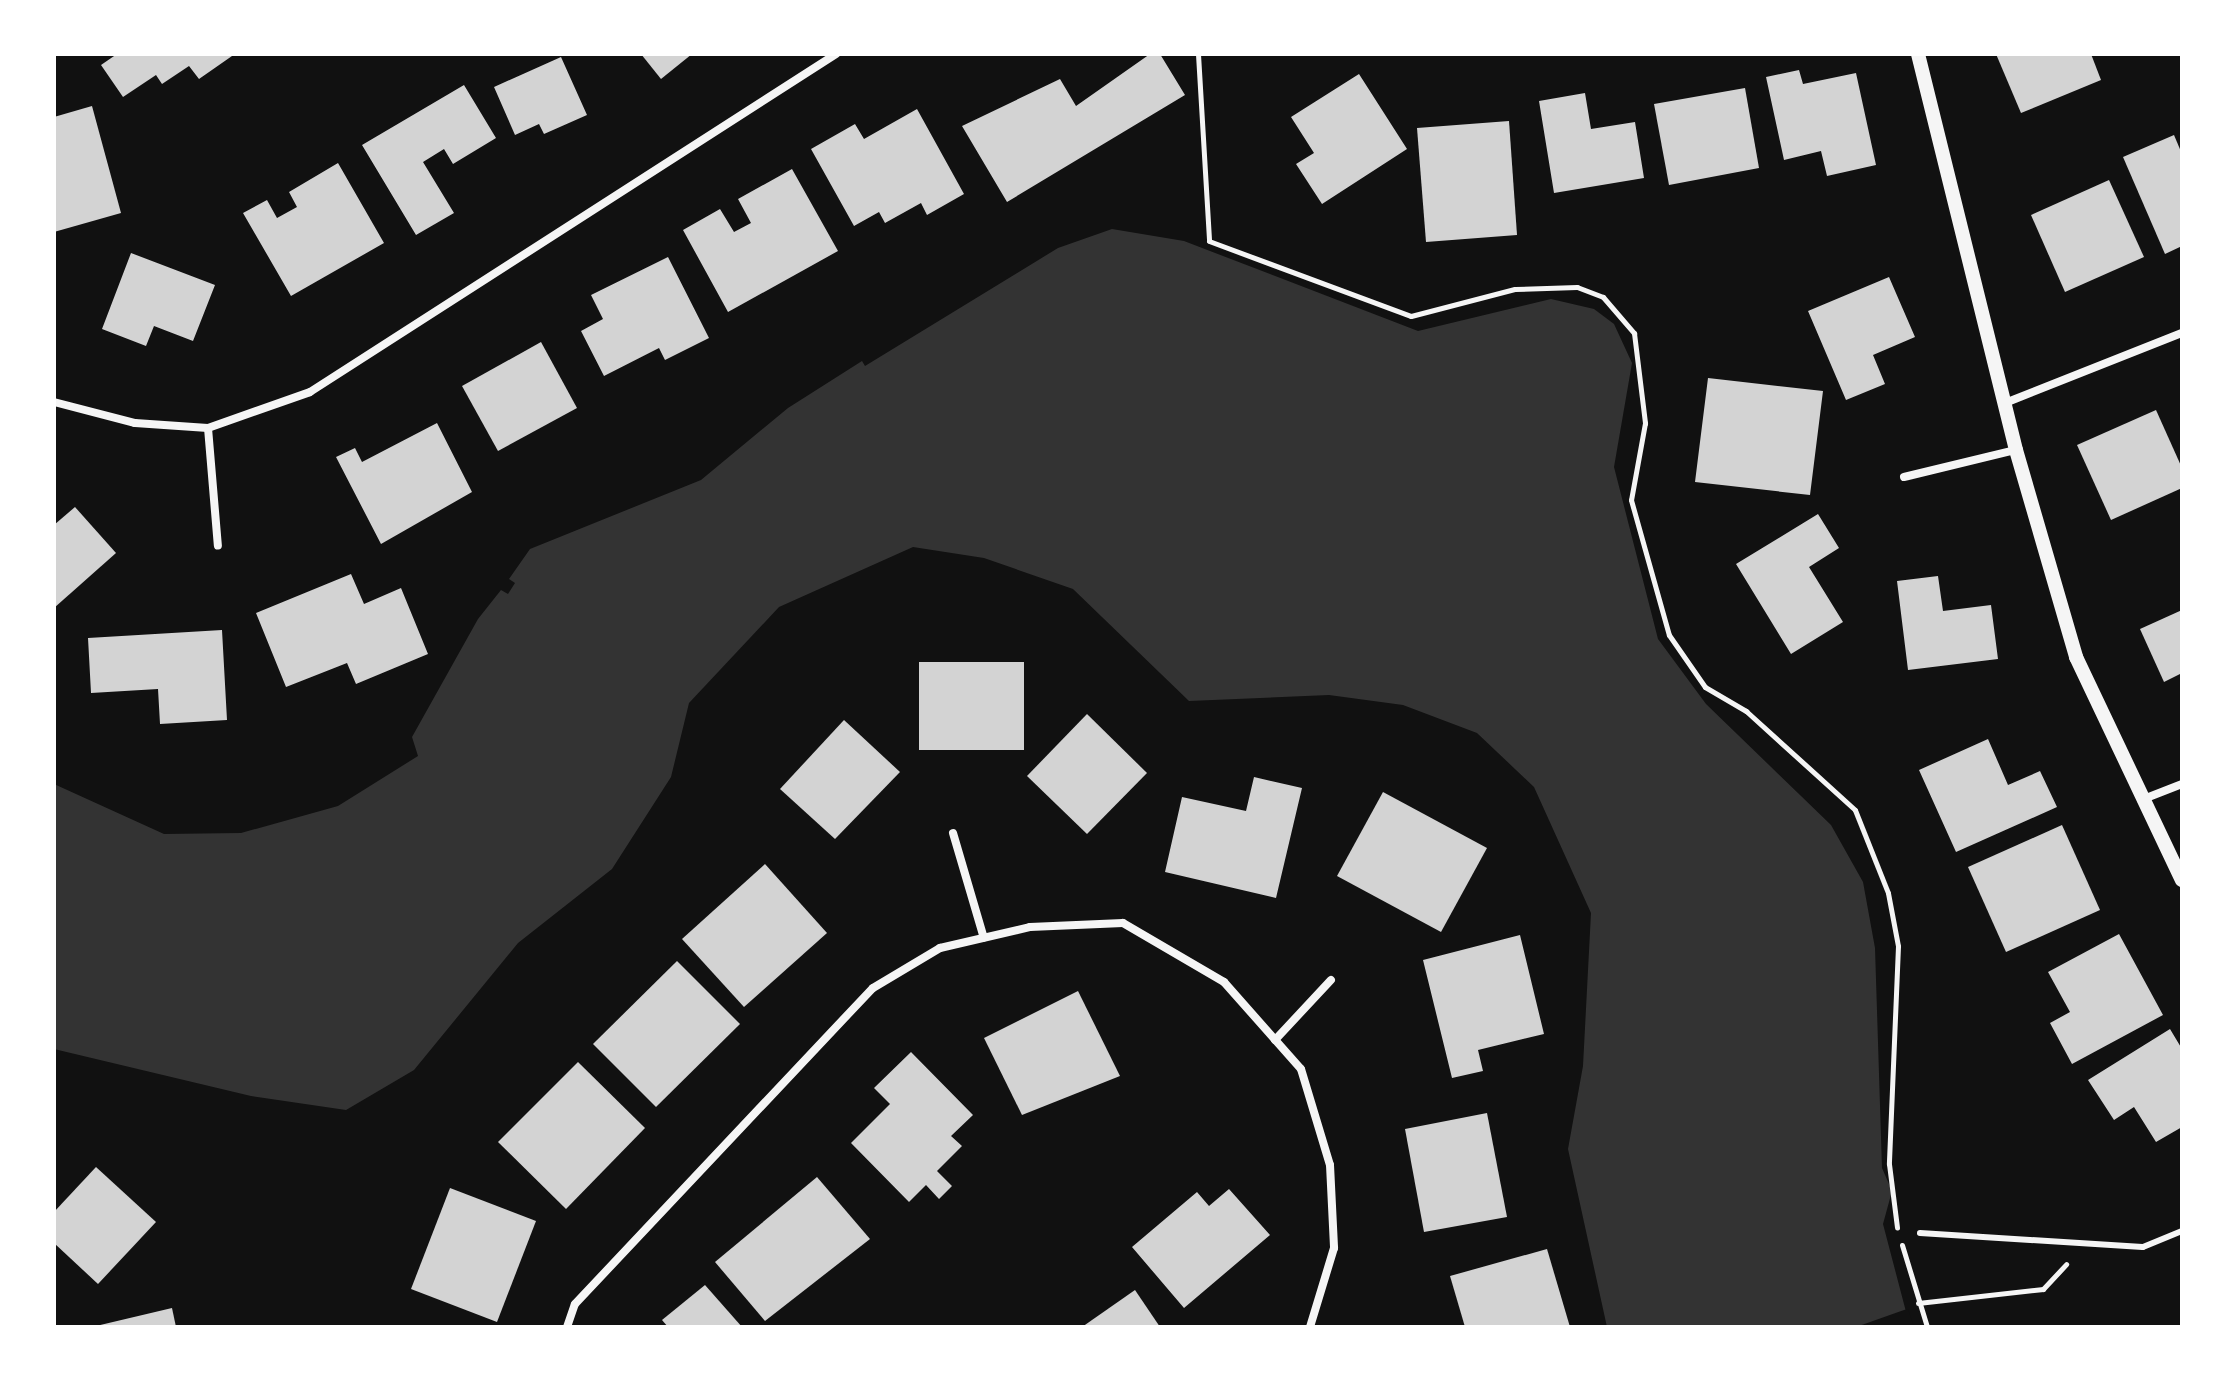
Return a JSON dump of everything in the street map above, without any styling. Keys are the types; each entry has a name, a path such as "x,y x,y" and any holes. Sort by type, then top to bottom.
{"street":[{"path":"54,402 135,423 208,428 310,392 836,54"},
{"path":"1918,54 2016,450 2076,657 2140,800 2182,880"},
{"path":"2005,403 2182,333"},
{"path":"208,428 218,546"},
{"path":"1904,477 2016,450"},
{"path":"2140,800 2182,784"},
{"path":"953,833 984,938"},
{"path":"567,1327 575,1304 873,988 940,948 1030,927 1123,923 1224,982 1301,1069 1330,1165 1334,1248 1310,1327"},
{"path":"1275,1040 1331,980"}],"lane":[{"path":"1920,1233 2143,1247 2182,1231"}],"path":[{"path":"1198,54 1209,241 1411,316 1448,313 1515,289 1577,287 1603,297 1634,333 1645,423 1631,500 1669,635 1705,687 1746,711 1855,810 1888,893 1898,946 1889,1164 1918,1303 1927,1327"},
{"path":"1918,1303 2043,1289 2076,1254 2079,1241"}],"shaded area":[{"path":"1112,229 1184,241 1418,331 1551,299 1594,309 1614,324 1632,363 1614,467 1658,639 1706,704 1831,825 1863,882 1875,948 1882,1168 1892,1191 1883,1224 1910,1327 1607,1327 1568,1149 1583,1066 1591,913 1534,787 1477,733 1403,705 1329,695 1189,701 1073,589 984,558 913,547 779,607 689,703 671,777 612,869 518,943 414,1070 346,1110 251,1096 54,1049 54,784 164,834 241,833 338,806 418,756 412,737 478,619 501,590 508,594 515,583 509,579 530,549 701,480 788,408 862,361 865,366 1058,248"}],"pier":[{"path":"1908,1309 1914,1327 1856,1327 1904,1310"}],"building":[{"path":"117,54 232,56 199,79 189,66 162,84 156,75 123,97 101,65"},
{"path":"641,54 692,54 661,79"},
{"path":"1150,54 1160,54 1185,95 1007,202 962,126 1060,79 1076,106"},
{"path":"1996,54 2091,54 2101,80 2021,113"},
{"path":"561,57 587,115 544,134 539,124 515,135 494,87"},
{"path":"1799,70 1803,84 1856,73 1876,165 1827,176 1821,151 1784,160 1766,77"},
{"path":"1359,74 1407,149 1322,204 1296,164 1314,153 1291,117"},
{"path":"464,85 496,138 453,164 444,149 423,162 454,213 416,235 362,145"},
{"path":"1745,88 1759,168 1669,185 1654,104"},
{"path":"1585,93 1591,129 1635,122 1644,178 1554,193 1539,101"},
{"path":"92,106 121,213 54,232 54,117"},
{"path":"917,109 964,194 927,215 921,203 885,223 879,212 854,226 811,149 855,124 864,139"},
{"path":"1509,121 1517,235 1426,242 1417,128"},
{"path":"2174,135 2182,154 2182,246 2165,254 2123,157"},
{"path":"338,163 384,243 291,296 243,213 267,200 277,218 297,207 289,192"},
{"path":"792,169 838,251 728,312 683,230 720,209 734,232 751,223 738,199"},
{"path":"2109,180 2144,257 2065,292 2031,215"},
{"path":"131,253 215,285 193,341 154,326 146,346 102,329"},
{"path":"668,257 709,338 665,360 659,348 604,376 581,331 603,319 591,295"},
{"path":"1889,277 1915,337 1873,355 1885,384 1846,400 1808,311"},
{"path":"541,342 577,408 498,451 462,386"},
{"path":"1708,378 1823,391 1810,495 1695,482"},
{"path":"2156,410 2182,468 2182,488 2111,520 2077,445"},
{"path":"437,423 472,492 381,544 336,457 355,448 362,462"},
{"path":"75,507 116,553 54,608 54,525"},
{"path":"1818,514 1839,548 1809,567 1843,622 1791,654 1736,564"},
{"path":"351,574 364,604 401,588 428,654 356,684 347,663 286,687 256,613"},
{"path":"1938,576 1943,611 1991,605 1998,659 1908,670 1897,581"},
{"path":"2182,610 2182,673 2164,682 2140,629"},
{"path":"222,630 227,720 160,724 158,689 91,693 88,638"},
{"path":"919,662 1024,662 1024,750 919,750"},
{"path":"1087,714 1147,773 1087,834 1027,776"},
{"path":"844,720 900,772 835,839 780,789"},
{"path":"1988,739 2008,785 2040,771 2057,807 1956,852 1919,770"},
{"path":"1254,777 1302,788 1276,898 1165,872 1182,797 1246,811"},
{"path":"1383,792 1487,848 1441,932 1337,876"},
{"path":"2062,825 2100,910 2006,952 1968,867"},
{"path":"765,864 827,933 744,1007 682,939"},
{"path":"2119,934 2163,1015 2072,1064 2050,1023 2070,1012 2048,972"},
{"path":"1520,935 1544,1034 1478,1050 1483,1071 1452,1078 1423,960"},
{"path":"677,961 740,1024 656,1107 593,1044"},
{"path":"1078,991 1120,1076 1022,1115 984,1038"},
{"path":"2170,1029 2182,1049 2182,1127 2156,1142 2134,1107 2114,1120 2088,1080"},
{"path":"911,1052 973,1115 951,1136 962,1146 937,1171 952,1186 939,1199 926,1185 909,1202 851,1143 890,1104 874,1088"},
{"path":"578,1062 645,1128 566,1209 498,1142"},
{"path":"1487,1113 1507,1217 1424,1232 1405,1129"},
{"path":"96,1167 156,1222 98,1284 54,1243 54,1212"},
{"path":"817,1177 870,1239 765,1321 715,1262"},
{"path":"450,1188 536,1221 497,1322 411,1289"},
{"path":"1229,1189 1270,1235 1184,1308 1132,1247 1197,1192 1209,1206"},
{"path":"1547,1249 1570,1327 1465,1327 1450,1276"},
{"path":"705,1285 742,1327 668,1327 662,1320"},
{"path":"1135,1290 1160,1327 1082,1327"},
{"path":"172,1308 176,1327 96,1327 96,1326"}]}
